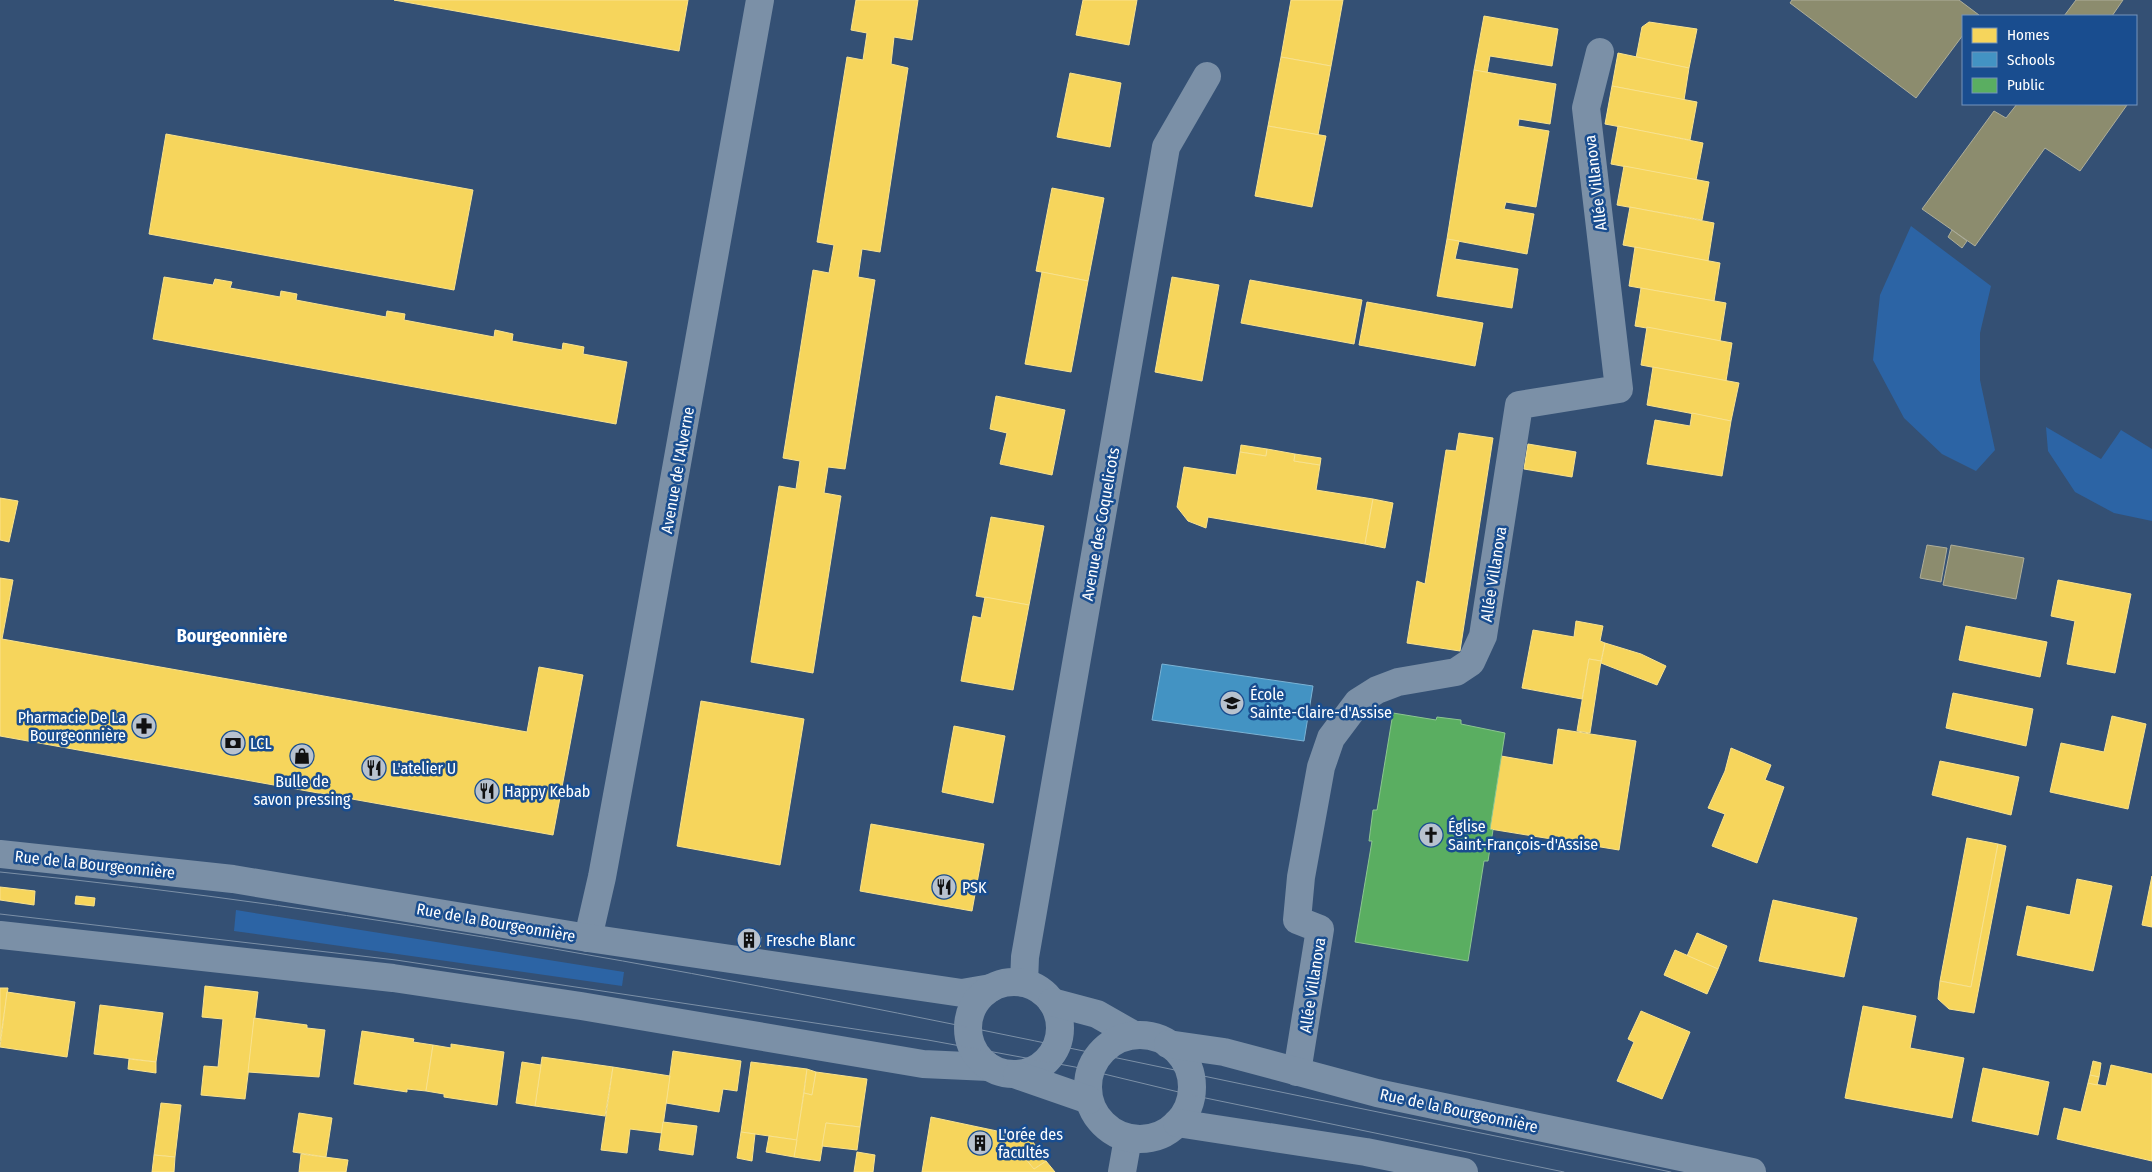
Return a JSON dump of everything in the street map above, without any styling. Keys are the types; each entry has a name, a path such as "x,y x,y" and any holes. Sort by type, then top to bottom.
{"street":[{"name":"Avenue de l'Alverne","path":"588,938 602,877 635,698 760,0"},
{"name":"Allée Villanova","path":"1298,1072 1320,929 1298,920 1301,877 1321,767 1331,738 1358,702 1377,690 1398,682 1456,672 1471,662 1483,636 1519,405 1619,389 1586,108 1600,52"},
{"name":"Avenue des Coquelicots","path":"1024,983 1026,948 1166,147 1207,76"},
{"name":"Rue de la Bourgeonnière","path":"0,854 233,879 588,938 962,993 991,988"},
{"path":"0,935 393,978 581,1006 923,1064 989,1067"},
{"path":"1017,1075 1041,1066 1053,1054 1058,1046 1060,1023 1052,1002 1040,990 1024,983 1005,983 991,988 974,1004 968,1026 972,1048 979,1059 1000,1073 1017,1075 1089,1100"},
{"path":"1052,1002 1097,1014 1134,1035 1156,1038 1168,1044 1182,1056 1191,1080 1190,1101 1177,1123 1154,1137 1128,1138 1103,1124 1089,1100 1088,1078 1096,1059 1104,1049 1115,1042 1134,1035"},
{"name":"Rue de la Bourgeonnière","path":"1168,1044 1224,1052 1377,1093 1752,1172"},
{"path":"1177,1123 1366,1152 1464,1172"},
{"path":"1122,1172 1128,1138"}],"shaded area":[{"path":"1911,226 1991,286 1980,333 1980,380 1995,450 1976,471 1942,454 1904,418 1873,360 1880,295"},
{"path":"2046,427 2101,459 2121,430 2152,449 2152,521 2114,513 2075,492 2048,451"},
{"path":"236,910 624,972 622,986 234,931"}],"building: Homes":[{"path":"394,0 688,0 679,51"},
{"path":"856,0 918,0 912,40 894,37 891,64 908,68 880,252 862,249 858,277 875,280 845,469 828,467 824,493 841,496 813,673 751,662 779,486 796,489 800,461 783,458 813,270 829,273 834,245 817,242 847,57 863,60 867,33 851,30"},
{"path":"1083,0 1137,0 1129,45 1076,35"},
{"path":"1291,0 1343,0 1331,66 1281,57"},
{"path":"1484,16 1558,29 1552,66 1490,56 1487,73 1474,70"},
{"path":"1649,22 1697,29 1689,68 1636,58 1642,27"},
{"path":"1618,53 1689,68 1684,100 1612,86"},
{"path":"1281,57 1331,66 1318,135 1268,126"},
{"path":"1474,70 1556,84 1550,124 1519,119 1518,126 1549,131 1536,207 1506,202 1504,209 1534,214 1527,254 1447,239"},
{"path":"1070,73 1121,83 1110,147 1057,137"},
{"path":"1612,86 1697,102 1690,140 1605,124"},
{"path":"1268,126 1326,136 1312,207 1255,196"},
{"path":"1618,126 1703,143 1696,180 1611,164"},
{"path":"166,134 473,190 454,290 149,234"},
{"path":"1624,166 1709,182 1702,220 1617,205"},
{"path":"1052,188 1104,198 1088,281 1036,271"},
{"path":"1630,207 1714,223 1708,261 1623,245"},
{"path":"1447,239 1459,241 1455,259 1518,269 1512,308 1437,296"},
{"path":"1635,247 1720,263 1714,301 1629,286"},
{"path":"1042,272 1088,281 1071,372 1025,364"},
{"path":"164,277 213,285 215,279 232,282 230,288 280,297 281,291 297,294 296,300 386,317 387,311 405,314 404,320 494,337 495,330 513,334 512,341 562,350 563,343 584,347 583,354 627,362 616,424 153,339"},
{"path":"1172,277 1219,285 1202,381 1155,372"},
{"path":"1250,280 1362,300 1354,344 1241,323"},
{"path":"1641,288 1726,303 1720,341 1635,326"},
{"path":"1367,302 1483,323 1475,366 1359,345"},
{"path":"1647,327 1732,343 1726,381 1641,365"},
{"path":"1653,367 1739,383 1731,421 1647,405"},
{"path":"996,396 1065,410 1052,475 1000,464 1007,433 990,429"},
{"path":"1692,413 1731,421 1722,476 1647,464 1655,420 1690,426"},
{"path":"1459,433 1493,438 1460,651 1407,643 1417,581 1425,584 1446,450 1456,451"},
{"path":"1528,444 1576,452 1572,477 1524,469"},
{"path":"1241,445 1267,449 1266,456 1240,452"},
{"path":"1267,449 1295,454 1294,461 1320,465 1316,490 1373,499 1365,544 1208,517 1206,528 1188,521 1177,507 1184,467 1236,475 1240,452 1266,456"},
{"path":"1295,454 1321,458 1320,465 1294,461"},
{"path":"0,498 18,501 9,542 0,540"},
{"path":"1373,499 1393,503 1385,548 1365,544"},
{"path":"991,517 1044,526 1029,605 976,596"},
{"path":"0,578 13,580 2,639 527,732 539,667 583,675 553,835 0,736"},
{"path":"2058,580 2131,594 2115,673 2067,664 2075,621 2051,616"},
{"path":"985,597 1029,605 1013,690 961,681 973,616 981,618"},
{"path":"1576,621 1603,626 1600,641 1605,643 1601,661 1589,659 1582,699 1522,688 1533,630 1574,637"},
{"path":"1966,626 2047,642 2040,677 1959,660"},
{"path":"1605,643 1641,654 1666,666 1657,685 1601,663"},
{"path":"1589,659 1601,661 1590,733 1577,731"},
{"path":"1953,693 2033,709 2026,746 1946,728"},
{"path":"701,701 804,719 780,865 677,846"},
{"path":"2112,716 2146,724 2128,809 2050,792 2061,743 2104,752"},
{"path":"954,726 1005,736 993,803 942,792"},
{"path":"1558,729 1636,741 1619,850 1490,829 1501,756 1553,765"},
{"path":"1731,748 1771,765 1765,780 1784,787 1757,863 1712,846 1725,814 1708,808 1725,771"},
{"path":"1940,761 2019,777 2011,815 1932,795"},
{"path":"871,824 984,844 972,911 860,891"},
{"path":"1967,838 1998,844 1971,987 1940,981"},
{"path":"1998,844 2006,846 1974,1013 1949,1009 1938,999 1940,981 1971,987"},
{"path":"2152,876 2152,927 2142,925"},
{"path":"2077,879 2112,886 2093,971 2017,955 2027,906 2070,915"},
{"path":"0,887 35,891 34,905 0,900"},
{"path":"76,896 95,898 94,906 75,904"},
{"path":"1773,900 1857,918 1844,977 1759,961"},
{"name":"Fresche Blanc","path":"740,933 761,937 760,947 738,944"},
{"path":"1697,933 1727,946 1718,969 1687,956"},
{"path":"1675,950 1718,969 1707,994 1664,975"},
{"path":"205,986 258,992 245,1099 201,1095 204,1066 218,1067 223,1019 202,1017"},
{"path":"0,988 8,988 0,1041"},
{"path":"7,992 75,1002 67,1057 0,1047"},
{"path":"100,1005 163,1013 156,1062 94,1054"},
{"path":"1863,1006 1916,1016 1910,1048 1964,1058 1952,1118 1845,1098"},
{"path":"1641,1011 1690,1032 1662,1099 1617,1081 1634,1042 1628,1039"},
{"path":"254,1018 307,1025 307,1028 325,1030 319,1077 248,1072"},
{"path":"362,1031 414,1039 413,1042 433,1045 426,1091 407,1089 407,1092 354,1084"},
{"path":"451,1044 504,1052 497,1105 444,1097 444,1094 426,1091 433,1045 451,1048"},
{"path":"673,1051 741,1061 737,1091 723,1089 719,1112 666,1103"},
{"path":"542,1057 613,1067 605,1116 535,1106"},
{"path":"129,1059 156,1062 156,1073 128,1069"},
{"path":"2093,1061 2101,1063 2099,1077 2090,1075"},
{"path":"522,1062 541,1065 535,1106 516,1103"},
{"path":"751,1062 807,1069 797,1140 741,1132"},
{"path":"2111,1065 2152,1074 2152,1161 2057,1139 2064,1108 2081,1112 2088,1083 2106,1086"},
{"path":"613,1067 670,1076 662,1133 630,1129 627,1153 601,1150"},
{"path":"1983,1068 2049,1082 2038,1135 1972,1121"},
{"path":"807,1069 816,1072 812,1095 804,1093"},
{"path":"816,1072 867,1079 860,1127 826,1123 820,1161 794,1157 804,1093 812,1095"},
{"path":"2090,1075 2099,1077 2097,1085 2088,1083"},
{"path":"161,1103 181,1105 175,1157 154,1155"},
{"path":"299,1113 332,1118 326,1157 293,1152"},
{"name":"L'orée des facultés","path":"931,1117 1030,1138 1038,1149 1025,1158 1034,1169 1046,1161 1055,1172 922,1172"},
{"path":"663,1122 697,1126 693,1155 659,1150"},
{"path":"826,1123 860,1127 857,1150 822,1146"},
{"path":"741,1132 755,1134 752,1161 737,1158"},
{"path":"769,1136 797,1140 794,1157 766,1152"},
{"path":"1038,1149 1046,1161 1034,1169 1025,1158"},
{"path":"857,1152 875,1155 873,1172 854,1172"},
{"path":"301,1154 348,1160 346,1172 299,1172"},
{"path":"154,1155 175,1157 174,1172 152,1172"}],"building: Schools":[{"name":"École Sainte-Claire-d'Assise","path":"1162,664 1313,686 1304,741 1152,720"}],"building: Public":[{"name":"Église Saint-François-d'Assise","path":"1393,713 1436,720 1437,717 1461,720 1461,724 1505,733 1490,829 1493,830 1488,861 1484,861 1468,961 1355,942 1372,841 1369,841 1373,810 1377,810"}],"building: Industry":[{"path":"1792,0 1959,0 1979,15 1962,15 1962,36 1916,98 1790,3"},
{"path":"2076,0 2123,0 2113,15 2065,15"},
{"path":"2016,105 2127,105 2080,171 2045,148 1975,246 1922,209 1994,111 2006,118"},
{"path":"1952,230 1967,241 1962,248 1948,237"},
{"path":"1927,545 1947,548 1941,582 1920,578"},
{"path":"1951,545 2024,558 2016,599 1943,585"}],"tram line":[{"path":"0,872 139,887 416,926 691,973 966,1027 1671,1172"},
{"path":"0,914 396,960 928,1040 1075,1067 1191,1095 1564,1172"}],"place":[{"name":"École Sainte-Claire-d'Assise","path":"1232,703"},
{"name":"Pharmacie De La Bourgeonnière","path":"144,726"},
{"name":"LCL","path":"233,743"},
{"name":"Bulle de savon pressing","path":"302,756"},
{"name":"L'atelier U","path":"374,768"},
{"name":"Happy Kebab","path":"487,791"},
{"name":"Église Saint-François-d'Assise","path":"1431,835"},
{"name":"PSK","path":"944,887"},
{"name":"Fresche Blanc","path":"749,940"},
{"name":"L'orée des facultés","path":"980,1143"}],"district":[{"name":"Bourgeonnière","path":"232,636"}]}
